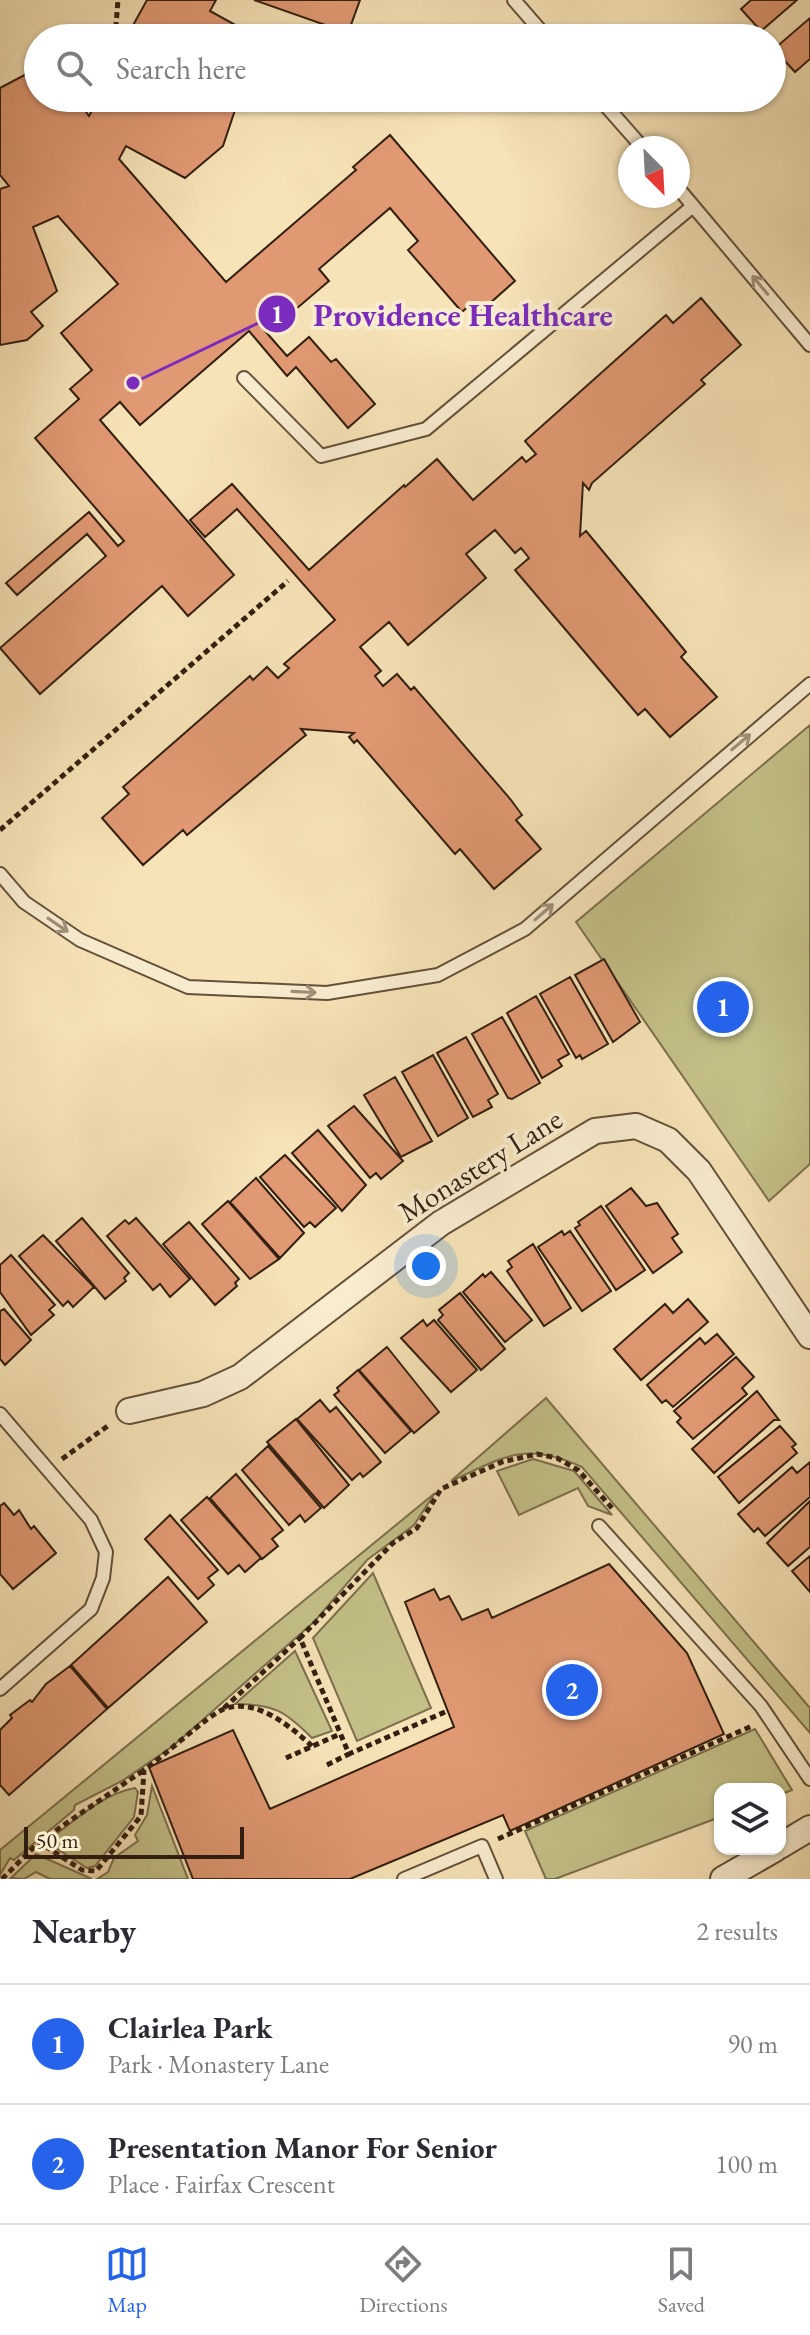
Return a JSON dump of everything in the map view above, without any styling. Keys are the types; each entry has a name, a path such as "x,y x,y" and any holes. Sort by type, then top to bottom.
{"street":[{"name":"Monastery Lane","path":"129,1411 203,1394 240,1377 441,1223 595,1131 636,1126 668,1140 699,1171 810,1336"},
{"path":"786,1843 810,1828"},
{"path":"723,1879 750,1873 770,1855"}],"lane":[{"path":"514,0 535,24"},
{"path":"611,112 632,136"},
{"path":"690,202 810,345"},
{"path":"244,378 321,456 426,429 693,206"},
{"path":"0,874 24,902 80,940 188,987 327,993 438,975 525,929 810,684"},
{"path":"0,1414 91,1520 106,1552 103,1578 91,1609 0,1689"},
{"path":"599,1526 769,1718 810,1779"},
{"path":"404,1879 482,1846 496,1879"}],"path":[{"path":"116,24 118,0"},
{"path":"0,830 288,581"},
{"path":"45,1465 61,1459 129,1411"},
{"path":"2,1879 39,1842 144,1770 221,1710 300,1638 393,1543 417,1528 441,1489 502,1462 537,1454 557,1458 578,1470 617,1514"},
{"path":"300,1638 349,1754"},
{"path":"221,1710 257,1711 285,1721 312,1746"},
{"path":"327,1765 445,1712"},
{"path":"482,1846 769,1718"},
{"path":"286,1758 340,1734"},
{"path":"39,1842 82,1870 96,1871 141,1816 144,1770"}],"shaded area":[{"path":"810,725 810,1164 769,1201 576,922"},
{"path":"546,1398 810,1708 810,1733 582,1467 562,1459 530,1453 502,1459 451,1481"},
{"path":"533,1459 574,1471 612,1515 588,1506 578,1488 519,1515 497,1471"},
{"path":"435,1493 414,1525 367,1560 315,1621 173,1746 122,1781 75,1805 74,1810 14,1860 10,1858 0,1875 0,1850"},
{"path":"373,1573 431,1708 357,1741 313,1638"},
{"path":"295,1651 332,1731 312,1738 278,1711 235,1704"},
{"path":"755,1729 792,1790 786,1792 786,1783 714,1783 714,1819 555,1879 546,1879 525,1831"},
{"path":"152,1786 188,1879 97,1879 108,1872 114,1858 138,1841 135,1835 147,1815"},
{"path":"135,1788 138,1792 134,1817 95,1866 87,1868 48,1841 100,1802"},
{"path":"36,1854 92,1879 50,1879 36,1872 24,1879 11,1878"}],"building":[{"path":"147,0 216,0 210,11 234,24 134,24"},
{"path":"254,0 360,0 351,24 322,24"},
{"path":"751,0 797,0 769,24 755,24 741,9"},
{"path":"810,18 810,59 795,72 786,62 786,39"},
{"path":"24,75 24,112 86,112 89,116 91,112 234,112 223,146 185,178 126,146 119,159 226,282 356,170 353,167 390,135 515,281 480,312 472,303 462,312 408,250 418,241 390,208 319,269 329,281 269,332 258,323 287,356 309,337 331,362 336,359 375,404 348,428 296,367 287,376 249,331 140,425 120,402 100,420 234,575 188,616 162,586 40,694 0,648 106,556 87,534 17,595 6,583 89,512 118,546 124,541 35,438 79,399 70,389 92,370 61,333 118,284 58,216 33,227 57,291 31,312 43,326 27,340 0,345 0,189 9,186 0,175 0,88"},
{"path":"701,298 741,345 701,380 705,384 592,483 589,490 583,483 580,536 586,531 686,652 681,657 717,697 670,737 645,709 638,715 515,570 529,558 521,548 515,553 495,530 466,554 486,578 408,645 389,622 360,647 381,671 375,676 383,686 397,674 411,690 414,687 511,800 522,815 516,820 541,849 494,889 460,849 455,854 357,740 354,743 349,737 354,733 301,729 306,735 187,835 183,830 143,865 102,818 129,794 123,787 250,676 253,680 267,667 278,678 289,668 284,664 335,620 237,509 205,537 190,520 232,484 309,570 437,459 473,500 522,457 526,462 536,454 525,441 666,315 673,323"},
{"path":"604,959 640,1022 613,1042 575,975"},
{"path":"570,977 608,1044 582,1059 580,1055 576,1058 540,994"},
{"path":"536,996 569,1054 558,1060 562,1066 542,1078 507,1013"},
{"path":"502,1017 540,1083 512,1099 508,1098 472,1034"},
{"path":"466,1037 498,1094 488,1100 492,1107 473,1117 437,1053"},
{"path":"433,1055 468,1118 438,1136 402,1072"},
{"path":"395,1077 432,1141 401,1157 364,1095"},
{"path":"354,1106 403,1161 381,1179 376,1173 370,1178 328,1126"},
{"path":"318,1130 366,1185 342,1211 292,1153"},
{"path":"285,1155 336,1208 315,1227 310,1222 304,1227 260,1177"},
{"path":"256,1178 304,1233 280,1258 230,1202"},
{"path":"631,1188 646,1206 657,1203 678,1234 672,1238 682,1252 653,1273 606,1206"},
{"path":"228,1201 279,1259 250,1279 202,1224"},
{"path":"601,1206 645,1270 616,1290 575,1228 580,1225 578,1222"},
{"path":"82,1218 129,1273 124,1278 126,1281 105,1299 56,1241"},
{"path":"136,1218 190,1279 170,1297 160,1284 153,1290 107,1236 125,1220 129,1224"},
{"path":"189,1222 239,1279 235,1283 237,1286 215,1305 163,1244"},
{"path":"562,1231 564,1235 570,1231 611,1291 582,1311 538,1247"},
{"path":"43,1235 94,1287 73,1307 68,1301 63,1306 19,1256"},
{"path":"533,1244 571,1308 544,1326 507,1271 512,1267 508,1261"},
{"path":"11,1255 55,1305 49,1310 54,1315 31,1335 0,1292 0,1265"},
{"path":"491,1272 532,1320 505,1342 463,1292 483,1274 485,1277"},
{"path":"460,1293 505,1349 481,1370 438,1320 443,1315 439,1310"},
{"path":"688,1299 708,1322 641,1380 614,1349 665,1304 673,1313"},
{"path":"4,1309 31,1340 5,1365 0,1359 0,1311"},
{"path":"423,1320 427,1326 434,1320 477,1370 451,1392 401,1338"},
{"path":"717,1334 734,1354 673,1407 666,1400 662,1403 647,1385 700,1338 705,1344"},
{"path":"387,1347 439,1412 414,1433 359,1370"},
{"path":"736,1357 754,1377 742,1388 747,1394 693,1439 677,1422 681,1418 674,1411"},
{"path":"358,1370 411,1431 385,1453 334,1395 339,1391 337,1388"},
{"path":"757,1391 779,1420 774,1420 714,1473 692,1449"},
{"path":"320,1400 330,1412 336,1407 381,1462 363,1477 360,1473 352,1480 297,1419"},
{"path":"296,1419 349,1485 324,1508 267,1442"},
{"path":"780,1426 796,1444 792,1447 797,1453 739,1503 718,1477"},
{"path":"268,1446 321,1508 305,1522 300,1515 289,1525 242,1470"},
{"path":"810,1462 810,1497 765,1536 758,1528 754,1532 738,1514 792,1467 797,1473"},
{"path":"236,1474 283,1530 272,1539 278,1546 262,1559 210,1498"},
{"path":"207,1497 261,1558 245,1572 239,1565 228,1574 181,1520"},
{"path":"810,1501 810,1547 788,1566 767,1543"},
{"path":"4,1503 14,1515 19,1510 31,1529 34,1526 56,1553 13,1589 0,1574 0,1506"},
{"path":"170,1515 218,1570 208,1578 214,1585 198,1599 145,1539"},
{"path":"810,1556 810,1592 792,1571"},
{"path":"609,1564 687,1653 724,1734 510,1831 503,1815 350,1879 193,1879 149,1767 233,1730 270,1809 454,1727 405,1602 434,1589 440,1600 449,1596 462,1620 488,1609 492,1618"},
{"path":"168,1577 207,1622 108,1708 71,1665"},
{"path":"70,1666 107,1709 9,1795 0,1785 0,1730 12,1718 10,1715 30,1700 32,1702 46,1684"}],"place":[{"name":"Providence Healthcare","path":"133,383"},
{"name":"Clairlea Park","path":"723,1007"},
{"name":"Presentation Manor For Senior","path":"572,1690"}]}
